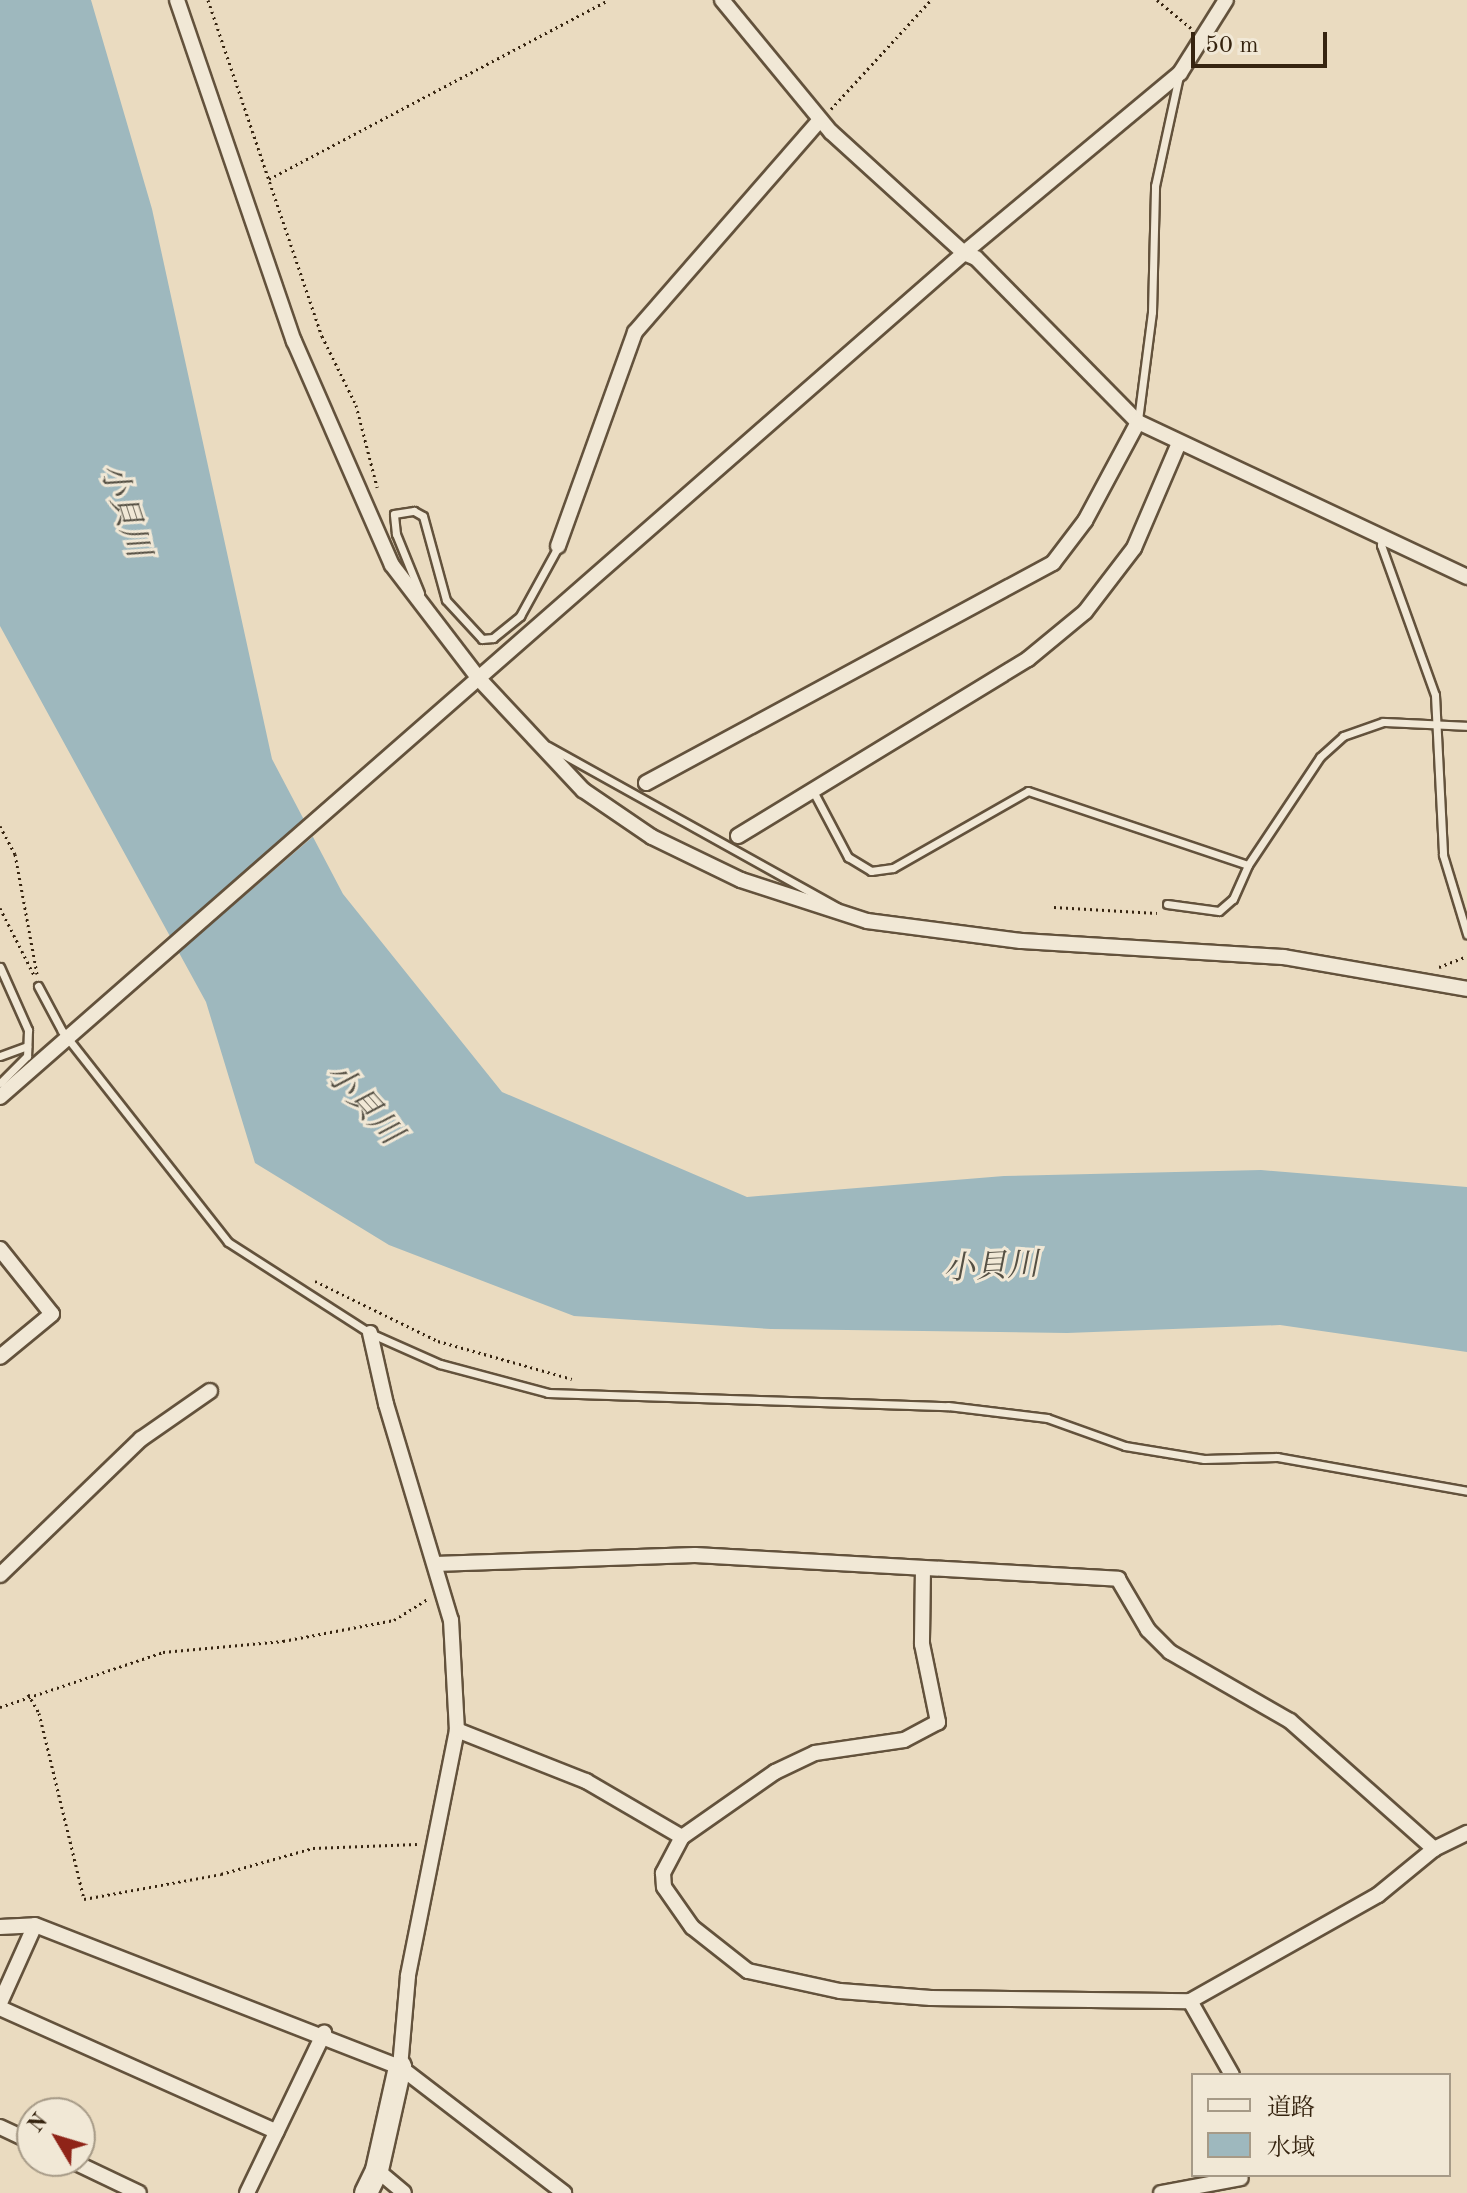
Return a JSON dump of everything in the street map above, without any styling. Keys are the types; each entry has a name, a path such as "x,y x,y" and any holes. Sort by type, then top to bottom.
{"street":[{"path":"177,0 294,341 374,531 474,685 583,790 652,837 777,896 849,917 1021,941 1284,957 1467,989"},
{"path":"722,0 820,120 964,253 976,258 1047,326 1138,422 1467,577"},
{"path":"0,1097 75,1036 964,253 1180,73 1226,0"},
{"path":"558,546 635,332 820,120"},
{"path":"642,788 1053,563 1085,521 1138,422"},
{"path":"735,840 1028,659 1085,612 1134,548 1179,443"},
{"path":"0,1249 52,1314 0,1357"},
{"path":"366,2193 377,2170 400,2067 408,1976 457,1730 451,1620 386,1404 370,1333"},
{"path":"0,1575 141,1439 210,1391"},
{"path":"435,1564 695,1555 1118,1579 1148,1630 1170,1652 1290,1721 1434,1849"},
{"path":"923,1568 922,1644 938,1722 904,1740 815,1753 775,1772 682,1837 663,1873 664,1887 692,1927 748,1971 840,1991 931,1998 1190,2001 1378,1895 1434,1849 1467,1833"},
{"path":"457,1730 586,1781 682,1837"},
{"path":"0,1927 35,1925 324,2033 400,2067 564,2193"},
{"path":"35,1925 0,2006 277,2132"},
{"path":"1190,2001 1231,2073"},
{"path":"247,2193 324,2033"},
{"path":"377,2170 404,2193"},
{"path":"96,2172 139,2193"},
{"path":"1161,2193 1242,2182"}],"lane":[{"path":"1138,422 1152,312 1155,186 1180,73"},
{"path":"429,618 392,515 414,511 423,516 446,600 466,628 482,639 493,638 520,616 558,546"},
{"path":"1382,537 1381,545 1435,695 1443,855 1467,934"},
{"path":"1167,904 1219,911 1240,888 1248,865 1329,746 1383,722 1467,726"},
{"path":"528,736 642,788 735,840 824,896 849,917"},
{"path":"813,790 848,857 871,871 893,868 1028,791 1248,865"},
{"path":"0,967 28,1030 27,1056 0,1083"},
{"path":"38,986 228,1242 370,1333 440,1364 548,1393 948,1406 1047,1418 1125,1446 1204,1459 1277,1457 1467,1491"},
{"path":"0,1056 27,1046"}],"path":[{"path":"208,0 322,336 356,405 381,502 392,515"},
{"path":"269,179 608,0"},
{"path":"820,120 931,0"},
{"path":"1157,0 1201,37"},
{"path":"0,826 15,854 38,986"},
{"path":"1054,907 1161,914 1167,904"},
{"path":"0,908 38,986"},
{"path":"1428,981 1431,970 1467,956"},
{"path":"311,1279 438,1341 497,1362 587,1383"},
{"path":"0,1707 28,1694 163,1652 283,1641 394,1620 442,1589"},
{"path":"28,1694 39,1713 84,1899 221,1874 313,1848 433,1843"}],"water":[{"name":"小貝川","path":"0,0 91,0 152,209 272,759 343,894 502,1092 747,1197 1004,1176 1261,1170 1467,1187 1467,1352 1280,1325 1067,1333 771,1329 574,1316 389,1245 255,1163 206,1002 0,626"}],"pier":[{"path":"310,822 316,834 176,955 170,945"}]}
